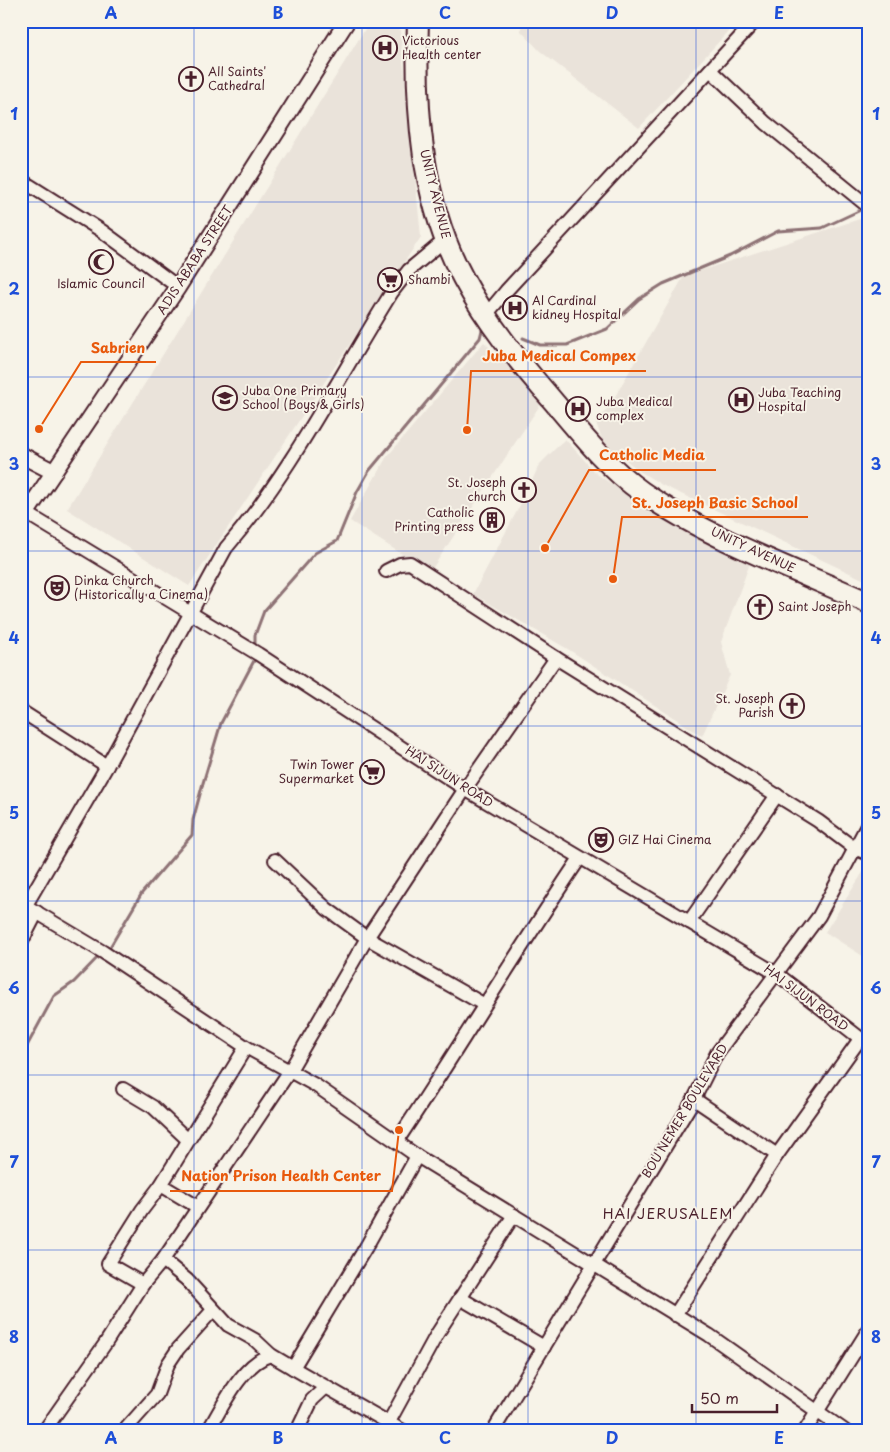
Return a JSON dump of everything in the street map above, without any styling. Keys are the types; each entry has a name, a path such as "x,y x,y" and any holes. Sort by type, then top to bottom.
{"main road":[{"name":"UNITY AVENUE","path":"418,22 420,129 426,168 445,240 463,278 511,350 574,426 617,472 642,492 728,540 869,603"}],"street":[{"name":"ADIS ABABA STREET","path":"24,517 178,287 347,21"},
{"path":"486,315 755,21"},
{"path":"710,70 766,123 869,207"},
{"path":"23,184 102,231 178,287"},
{"path":"21,943 28,907 226,548 250,520 291,458 392,292 409,270 445,240"},
{"path":"21,455 54,472"},
{"name":"HAI SIJUN ROAD","path":"24,517 189,612 258,654 465,789 777,974 864,1042"},
{"path":"386,571 400,564 410,563 556,658 818,821 854,848 869,854"},
{"path":"44,1431 105,1344 143,1284 163,1260 289,1072 368,938 465,789 556,658"},
{"path":"23,716 107,766"},
{"path":"689,922 777,795"},
{"name":"BOU NEMER BOULEVARD","path":"493,1431 595,1266 694,1099 717,1053 819,916 869,822"},
{"path":"396,1141 447,1065 483,1004 580,858"},
{"path":"275,860 327,909 368,938 483,1004"},
{"path":"28,907 246,1047 289,1072 315,1084 417,1156 709,1335 816,1412 846,1431"},
{"path":"675,1315 777,1155 864,1042"},
{"path":"143,1284 108,1264 142,1210 161,1185 187,1139 207,1111 246,1047"},
{"path":"122,1089 153,1106 187,1139"},
{"path":"694,1099 777,1155"},
{"path":"292,1368 363,1252 417,1156"},
{"path":"161,1185 198,1207"},
{"path":"386,1426 437,1334 514,1215"},
{"path":"163,1260 187,1280 228,1325 255,1340 271,1355 326,1387 386,1426 403,1431"},
{"path":"460,1298 544,1347"},
{"path":"124,1431 156,1394 168,1364 178,1349 213,1310"},
{"path":"806,1431 869,1329"},
{"path":"208,1431 247,1370 261,1357 271,1355"},
{"path":"297,1431 312,1400 326,1387"}],"shaded area":[{"name":"Juba One Primary School (Boys & Girls)","path":"370,21 399,21 421,237 189,586 67,509"},
{"path":"521,21 738,21 639,128 540,51 521,31"},
{"name":"Juba Teaching Hospital","path":"869,216 869,582 662,485 641,472 603,442 596,423 609,407 684,276"},
{"path":"484,342 542,402 430,572 350,521 386,458"},
{"path":"565,439 597,474 660,518 750,563 721,642 730,675 702,736 571,651 473,594 527,492 539,465"},
{"path":"867,866 869,867 869,960 825,932"}],"waterway":[{"path":"523,338 540,345 567,345 607,329 639,299 663,284 730,256 778,231 822,228 865,208"},
{"path":"255,648 255,635 264,611 315,553 337,541 357,492 369,471 480,338 483,326"},
{"path":"105,951 110,947 142,893 192,835 193,820 221,723 256,657"},
{"path":"21,1057 54,996 74,982 100,955"}],"place":[{"name":"Victorious Health center","path":"385,48"},
{"name":"All Saints' Cathedral","path":"191,79"},
{"name":"Islamic Council","path":"101,262"},
{"name":"Shambi","path":"390,280"},
{"name":"Al Cardinal kidney Hospital","path":"515,308"},
{"name":"Juba One Primary School (Boys & Girls)","path":"225,398"},
{"name":"Juba Teaching Hospital","path":"741,400"},
{"name":"Juba Medical complex","path":"578,409"},
{"name":"Sabrien","path":"39,429"},
{"name":"Juba Medical Compex","path":"467,430"},
{"name":"St. Joseph church","path":"524,490"},
{"name":"Catholic Printing press","path":"492,520"},
{"name":"Catholic Media","path":"545,548"},
{"name":"St. Joseph Basic School","path":"613,579"},
{"name":"Dinka Church (Historically a Cinema)","path":"57,588"},
{"name":"Saint Joseph","path":"760,607"},
{"name":"St. Joseph Parish","path":"792,706"},
{"name":"Twin Tower Supermarket","path":"372,772"},
{"name":"GIZ Hai Cinema","path":"601,840"},
{"name":"Nation Prison Health Center","path":"399,1130"}],"district":[{"name":"HAI JERUSALEM","path":"668,1214"}]}
